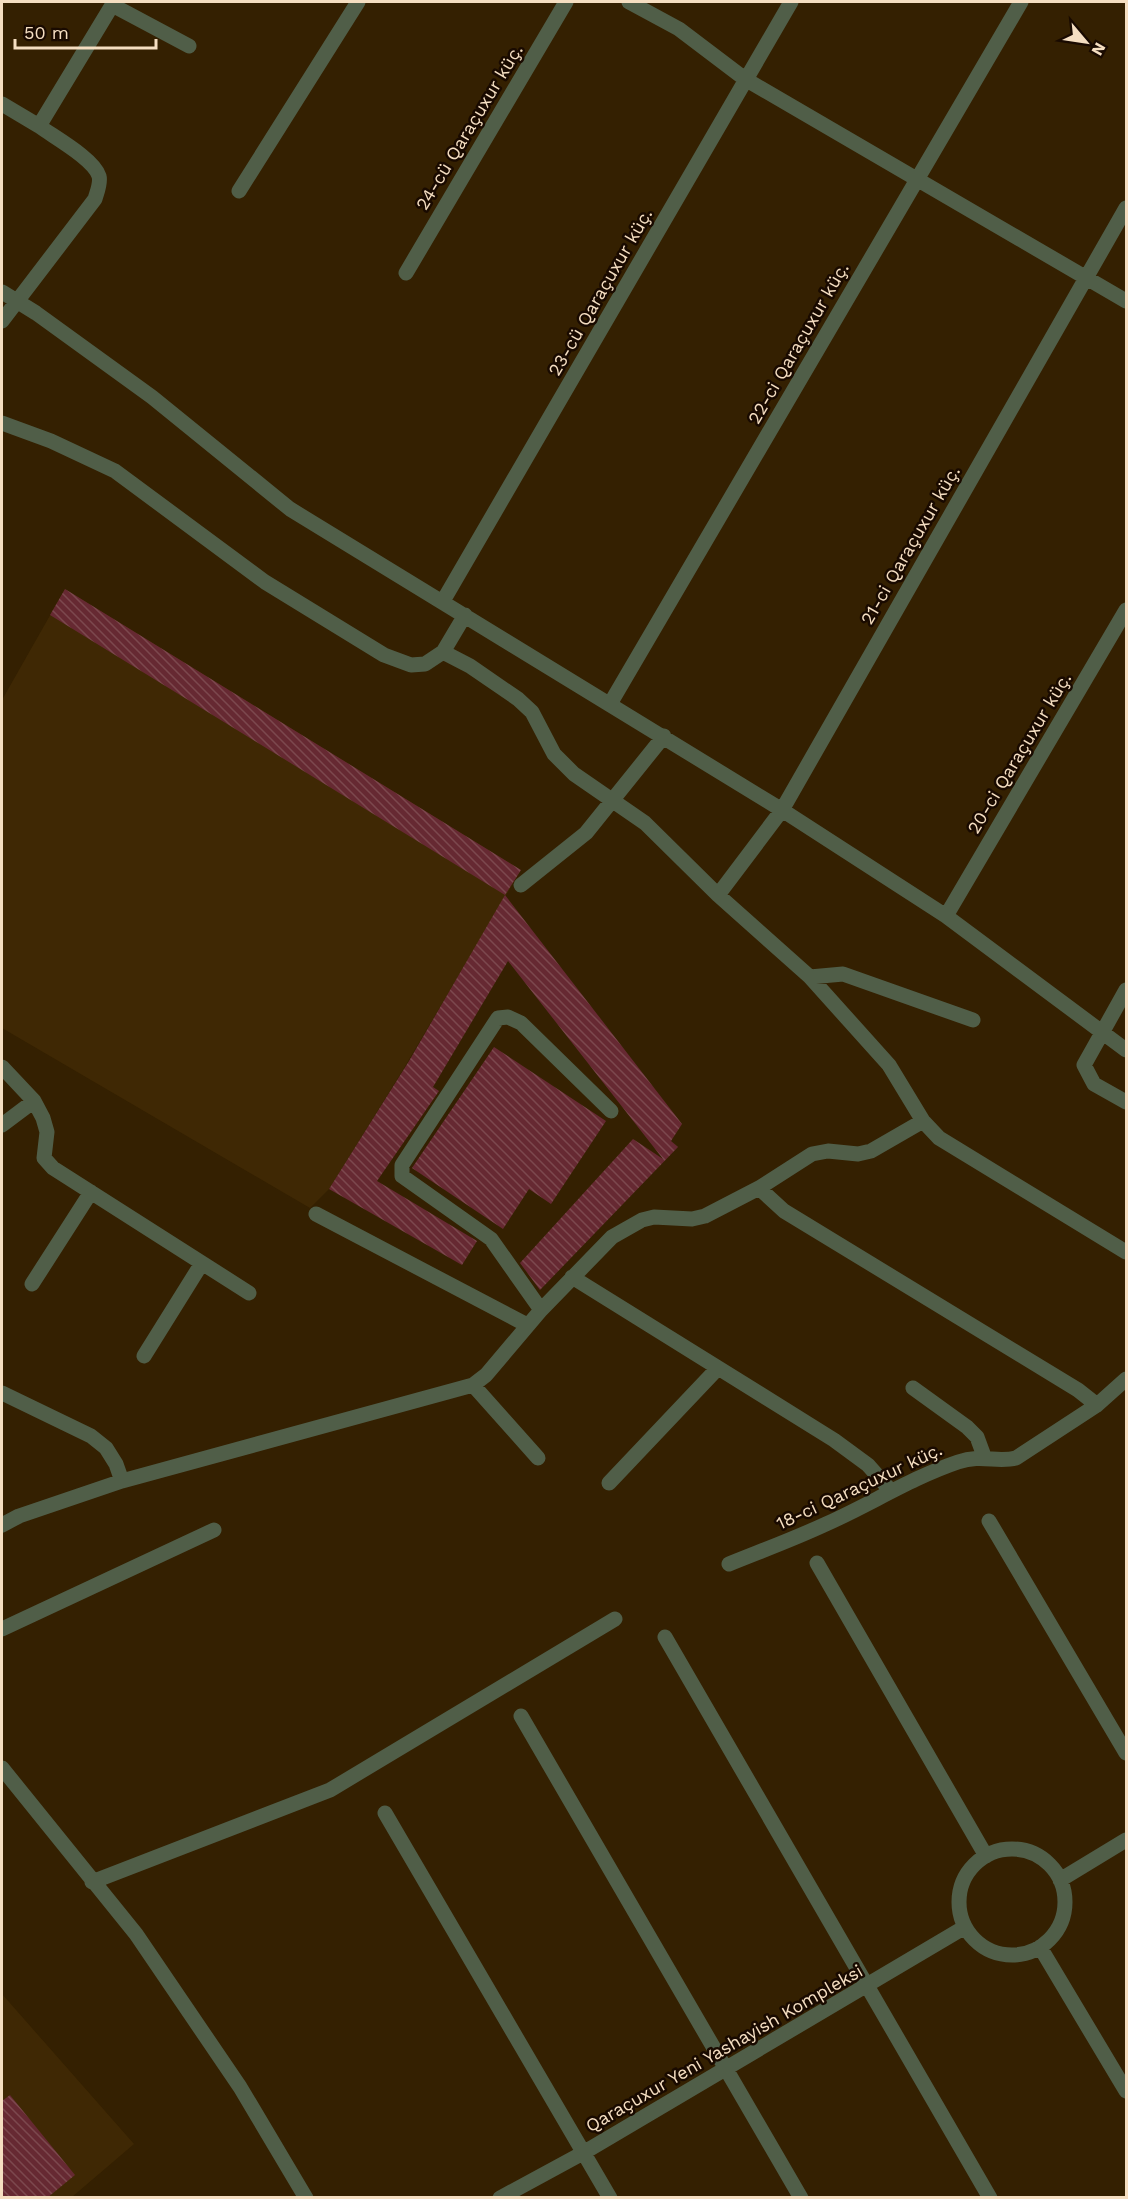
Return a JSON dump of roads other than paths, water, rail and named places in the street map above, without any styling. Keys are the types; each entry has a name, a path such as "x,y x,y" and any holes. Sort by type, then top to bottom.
{"street":[{"path":"239,191 358,2"},
{"name":"24-cü Qaraçuxur küç.","path":"406,273 566,2"},
{"path":"629,2 679,29 745,79 1126,301"},
{"name":"23-cü Qaraçuxur küç.","path":"443,602 791,2"},
{"name":"22-ci Qaraçuxur küç.","path":"610,704 1021,2"},
{"path":"39,126 113,3 189,46"},
{"path":"2,104 39,126 90,162 100,177 95,199 2,321"},
{"name":"21-ci Qaraçuxur küç.","path":"718,895 782,810 1126,208"},
{"path":"2,292 36,313 152,397 290,509 664,736 946,916 1126,1050"},
{"path":"2,423 51,441 115,471 265,582 384,655 411,665 425,664 443,652 465,615"},
{"name":"20-ci Qaraçuxur küç.","path":"946,916 1126,610"},
{"path":"443,652 470,666 518,699 532,712 554,754 574,774 645,823 718,895 810,977 889,1065 923,1121 939,1138 1126,1252"},
{"path":"521,885 586,833 664,736"},
{"path":"810,977 843,974 973,1020"},
{"path":"1126,990 1084,1065 1094,1084 1126,1102"},
{"path":"541,1310 491,1239 402,1176 402,1165 498,1018 508,1017 521,1023 610,1111"},
{"path":"2,1067 34,1101 47,1132 44,1158 53,1168 249,1293"},
{"path":"2,1125 34,1101"},
{"path":"2,1525 19,1516 122,1482 473,1385 486,1375 527,1325 612,1237 642,1220 654,1217 692,1220 759,1188 812,1154 828,1151 858,1155 871,1151 923,1121"},
{"path":"759,1188 784,1211 1078,1390 1097,1405"},
{"path":"32,1284 91,1192"},
{"path":"316,1214 527,1325"},
{"path":"144,1356 202,1263"},
{"path":"572,1277 854,1454 890,1490"},
{"path":"609,1483 718,1368"},
{"name":"18-ci Qaraçuxur küç.","path":"729,1564 827,1524 890,1490 957,1462 984,1456 1009,1460 1016,1458 1097,1405 1126,1379"},
{"path":"473,1385 538,1458"},
{"path":"912,1388 967,1427 977,1437 984,1456"},
{"path":"2,1393 91,1436 106,1448 116,1464 122,1482"},
{"path":"990,1521 1126,1753"},
{"path":"2,1629 32,1617 214,1530"},
{"path":"817,1563 986,1856"},
{"path":"92,1882 330,1790 615,1620"},
{"path":"665,1637 866,1988 990,2198"},
{"path":"521,1716 801,2198"},
{"path":"2,1768 136,1934 240,2087 306,2198"},
{"path":"385,1813 610,2198"},
{"path":"1060,1880 1126,1840"},
{"path":"1020,1849 1036,1855 1050,1865 1060,1880 1064,1894 1060,1924 1040,1947 1027,1953 998,1953 973,1939 965,1927 960,1912 959,1895 964,1880 973,1866 986,1856 1002,1850 1020,1849"},
{"name":"Qaraçuxur Yeni Yashayish Kompleksi","path":"500,2198 583,2153 866,1988 965,1927"},
{"path":"1040,1947 1126,2091"}]}
